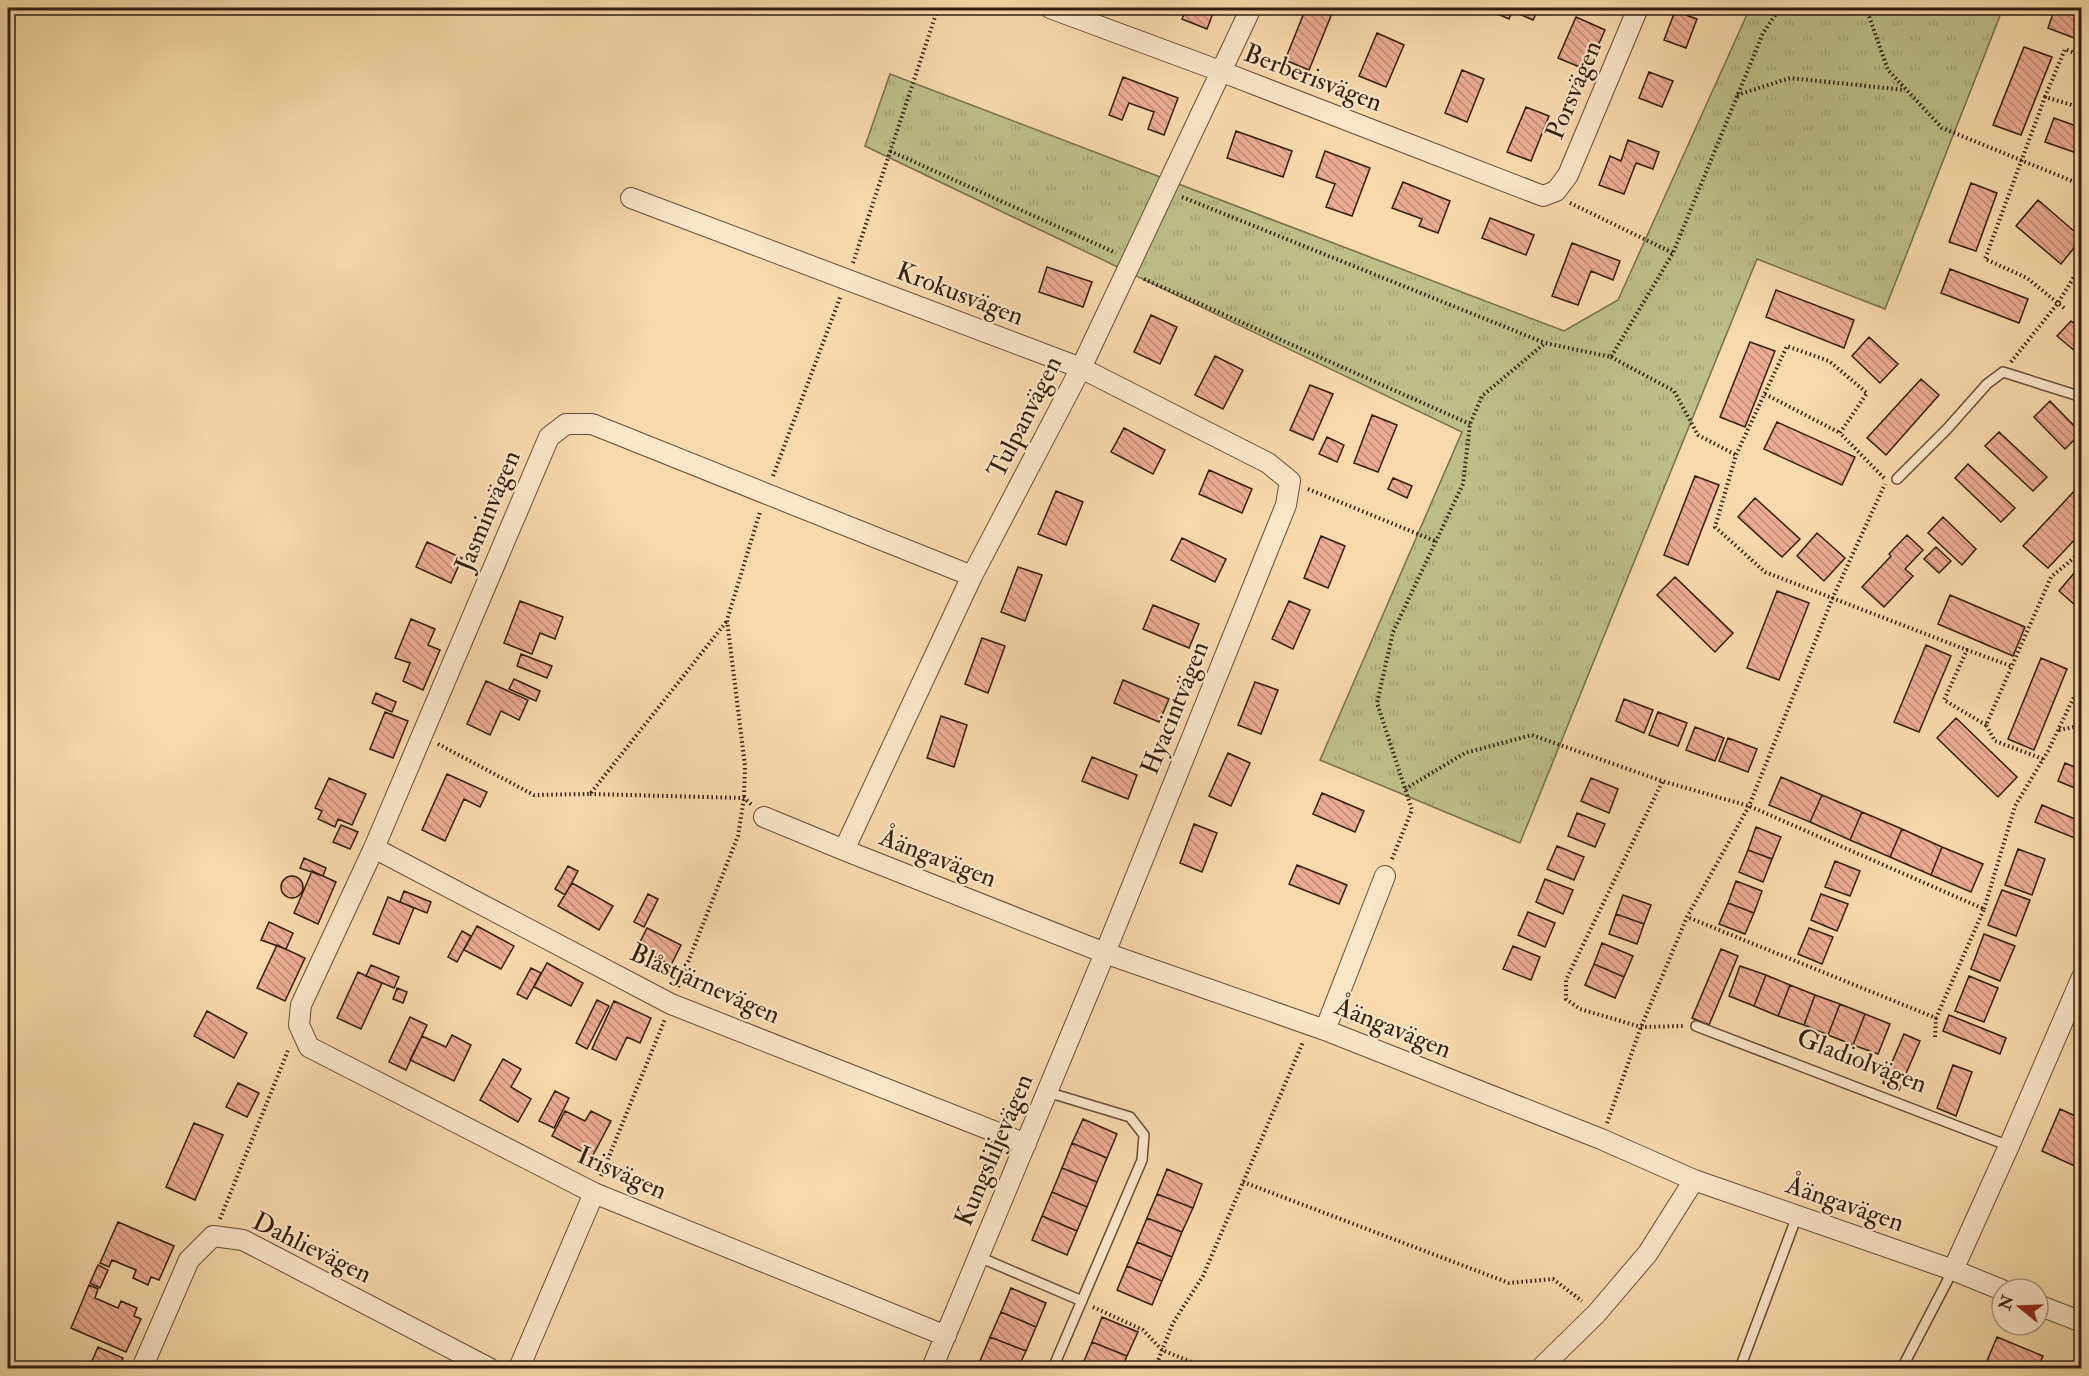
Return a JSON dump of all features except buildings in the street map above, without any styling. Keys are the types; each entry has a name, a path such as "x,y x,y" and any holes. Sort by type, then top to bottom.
{"street":[{"name":"Berberisvägen","path":"1050,8 1221,71 1543,196 1556,191"},
{"name":"Tulpanvägen","path":"844,850 972,576 1081,368 1251,8"},
{"name":"Porsvägen","path":"1556,191 1568,175 1638,8"},
{"name":"Krokusvägen","path":"631,198 1081,368 1269,463 1290,481"},
{"name":"Jasminvägen","path":"299,1025 301,1005 374,848 549,436 566,424 592,424 972,576"},
{"name":"Hyacintvägen","path":"1105,953 1286,505 1290,481"},
{"name":"Åängavägen","path":"764,817 1105,953 1317,1027 1601,1139 1694,1179 1990,1285"},
{"name":"Blåstjärnevägen","path":"374,848 671,1004 1026,1144"},
{"path":"1317,1027 1385,876"},
{"name":"Kungsliljevägen","path":"932,1368 1105,953"},
{"path":"1953,1270 2082,977"},
{"name":"Irisvägen","path":"299,1025 309,1047 594,1193 946,1336"},
{"path":"1541,1368 1597,1313 1648,1254 1694,1179"},
{"path":"519,1368 594,1193"},
{"name":"Dahlievägen","path":"142,1368 189,1260 213,1236 243,1240 489,1368"},
{"path":"2050,1310 2082,1322"}],"lane":[{"path":"1897,479 1947,429 1987,384 2003,372 2082,397"},
{"name":"Gladiolvägen","path":"1696,1026 2009,1146"},
{"path":"1047,1092 1130,1117 1144,1135 1142,1160 1053,1368"},
{"path":"1740,1368 1797,1216"},
{"path":"979,1257 1082,1301"},
{"path":"1902,1368 1953,1270"}],"path":[{"path":"590,795 727,621 766,494 847,280 938,8"},
{"path":"1611,357 1673,253 1763,33 1780,8"},
{"path":"1866,8 1888,70 1942,128 2082,185"},
{"path":"2064,308 2027,278 1985,259 2065,49 2082,56"},
{"path":"1737,95 1790,78 1906,90"},
{"path":"2045,97 2082,108"},
{"path":"890,151 1130,266 1470,424"},
{"path":"1165,190 1545,343 1611,357 1674,391 1698,435 1736,455"},
{"path":"1556,191 1573,206 1673,253"},
{"path":"2003,372 2058,303 2082,264"},
{"path":"1385,876 1412,810 1377,703 1394,632 1463,484 1470,424 1482,396 1545,343"},
{"path":"1840,433 1867,393 1829,361 1787,346 1736,455 1715,527 1765,572 2011,666"},
{"path":"1601,1139 1641,1028 1686,917 1749,806 1833,597 1886,481 1840,433 1765,394"},
{"path":"1290,481 1435,541"},
{"path":"1986,725 2051,577 2082,551"},
{"path":"594,1193 738,836 744,798 745,766 727,621"},
{"path":"1967,650 1944,700 1986,725 1995,741 2043,759"},
{"path":"1935,1037 1936,1018 1984,909 2015,806 2043,759 2082,680"},
{"path":"2058,730 2074,727"},
{"path":"1405,789 1465,753 1532,735 1662,781 1749,806 1984,909"},
{"path":"422,736 534,795 744,798"},
{"path":"1662,781 1566,981 1566,999 1580,1009 1641,1028 1696,1026"},
{"path":"1686,917 1936,1018"},
{"path":"213,1236 299,1025"},
{"path":"1155,1368 1173,1323 1203,1276 1243,1182 1317,1027"},
{"path":"1243,1182 1509,1283 1553,1279 1597,1313"},
{"path":"1082,1301 1143,1330 1162,1350 1206,1368"}],"green space":[{"path":"1750,8 2003,8 1885,309 1757,259 1520,843 1320,760 1462,432 865,146 890,74 1564,331 1618,300"}]}
